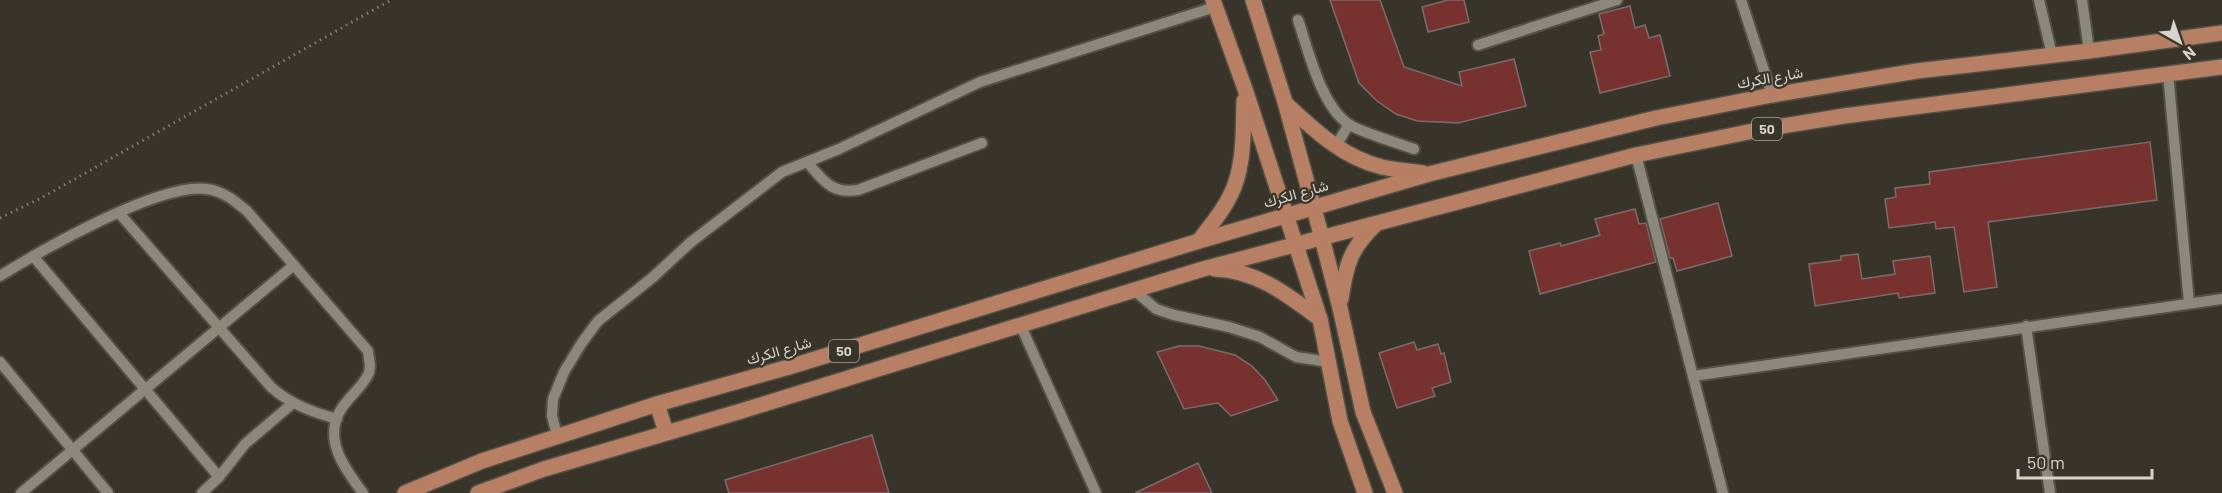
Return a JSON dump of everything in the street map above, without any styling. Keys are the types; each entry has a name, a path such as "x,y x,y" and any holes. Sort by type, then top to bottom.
{"main road":[{"path":"1253,0 1285,102 1322,238 1364,412 1395,493"},
{"path":"1214,4 1245,89 1320,319 1340,421 1365,493"},
{"name":"شارع الكرك","path":"405,493 482,461 557,435 1429,174 1656,118 1772,95 1917,71 2222,33"},
{"name":"50","path":"478,493 544,469 748,409 1203,269 1636,155 1758,130 1844,116 2222,67"},
{"path":"1199,241 1230,196 1237,177 1242,153 1245,89"},
{"path":"1285,102 1312,128 1336,146 1360,159 1381,166 1429,174"},
{"path":"1340,308 1347,263 1361,238 1376,224"},
{"path":"1203,269 1225,269 1246,273 1269,283 1320,319"},
{"path":"657,404 666,432"}],"street":[{"path":"1478,45 1617,0"},
{"path":"1741,0 1772,95"},
{"path":"2039,0 2052,55"},
{"path":"2082,0 2090,51"},
{"path":"557,435 552,416 553,399 564,372 580,344 598,321 652,278 691,242 782,172 980,81 1214,4"},
{"path":"1298,20 1322,88 1349,124 1414,149"},
{"path":"2168,73 2189,303"},
{"path":"1336,146 1349,124"},
{"path":"807,162 824,182 835,189 858,190 982,143"},
{"path":"1636,155 1723,493"},
{"path":"0,276 33,256 119,213 164,194 186,188 209,189 230,197 247,211 364,345 370,358 366,378 340,411 334,435 339,458 363,493"},
{"path":"119,213 281,396 313,412 337,419"},
{"path":"33,256 219,477"},
{"path":"21,493 294,265"},
{"path":"1135,291 1156,309 1260,337 1296,357 1329,362"},
{"path":"1693,376 2222,299"},
{"path":"1020,324 1096,493"},
{"path":"2025,326 2050,493"},
{"path":"0,362 108,493"},
{"path":"202,493 219,477 245,444 293,403"}],"path":[{"path":"0,218 43,197 392,0"}],"building":[{"path":"1330,0 1380,0 1404,67 1462,86 1459,72 1514,59 1526,106 1458,123 1417,121 1396,114 1377,101 1359,83"},
{"path":"1448,0 1464,0 1469,22 1428,32 1422,7"},
{"path":"1630,6 1635,28 1645,25 1649,38 1660,35 1670,76 1600,93 1590,52 1601,50 1598,36 1604,34 1599,14"},
{"path":"2150,142 2157,200 1988,222 1997,287 1964,292 1954,227 1936,229 1935,222 1889,228 1885,199 1896,197 1895,188 1930,184 1929,172"},
{"path":"1718,203 1732,256 1677,271 1673,258 1670,258 1660,219"},
{"path":"1635,209 1639,224 1646,223 1656,262 1540,294 1529,251 1560,243 1561,246 1600,235 1595,219"},
{"path":"1858,254 1862,279 1895,274 1893,261 1930,256 1935,293 1899,298 1898,293 1815,306 1809,264 1841,260 1841,256"},
{"path":"1414,342 1417,350 1438,344 1441,354 1444,353 1451,382 1432,388 1435,396 1397,408 1379,353"},
{"path":"1179,346 1199,346 1235,355 1252,366 1265,380 1278,400 1231,416 1218,403 1184,409 1157,352"},
{"path":"872,435 889,493 729,493 725,480"},
{"path":"1198,463 1212,493 1135,493"}]}
